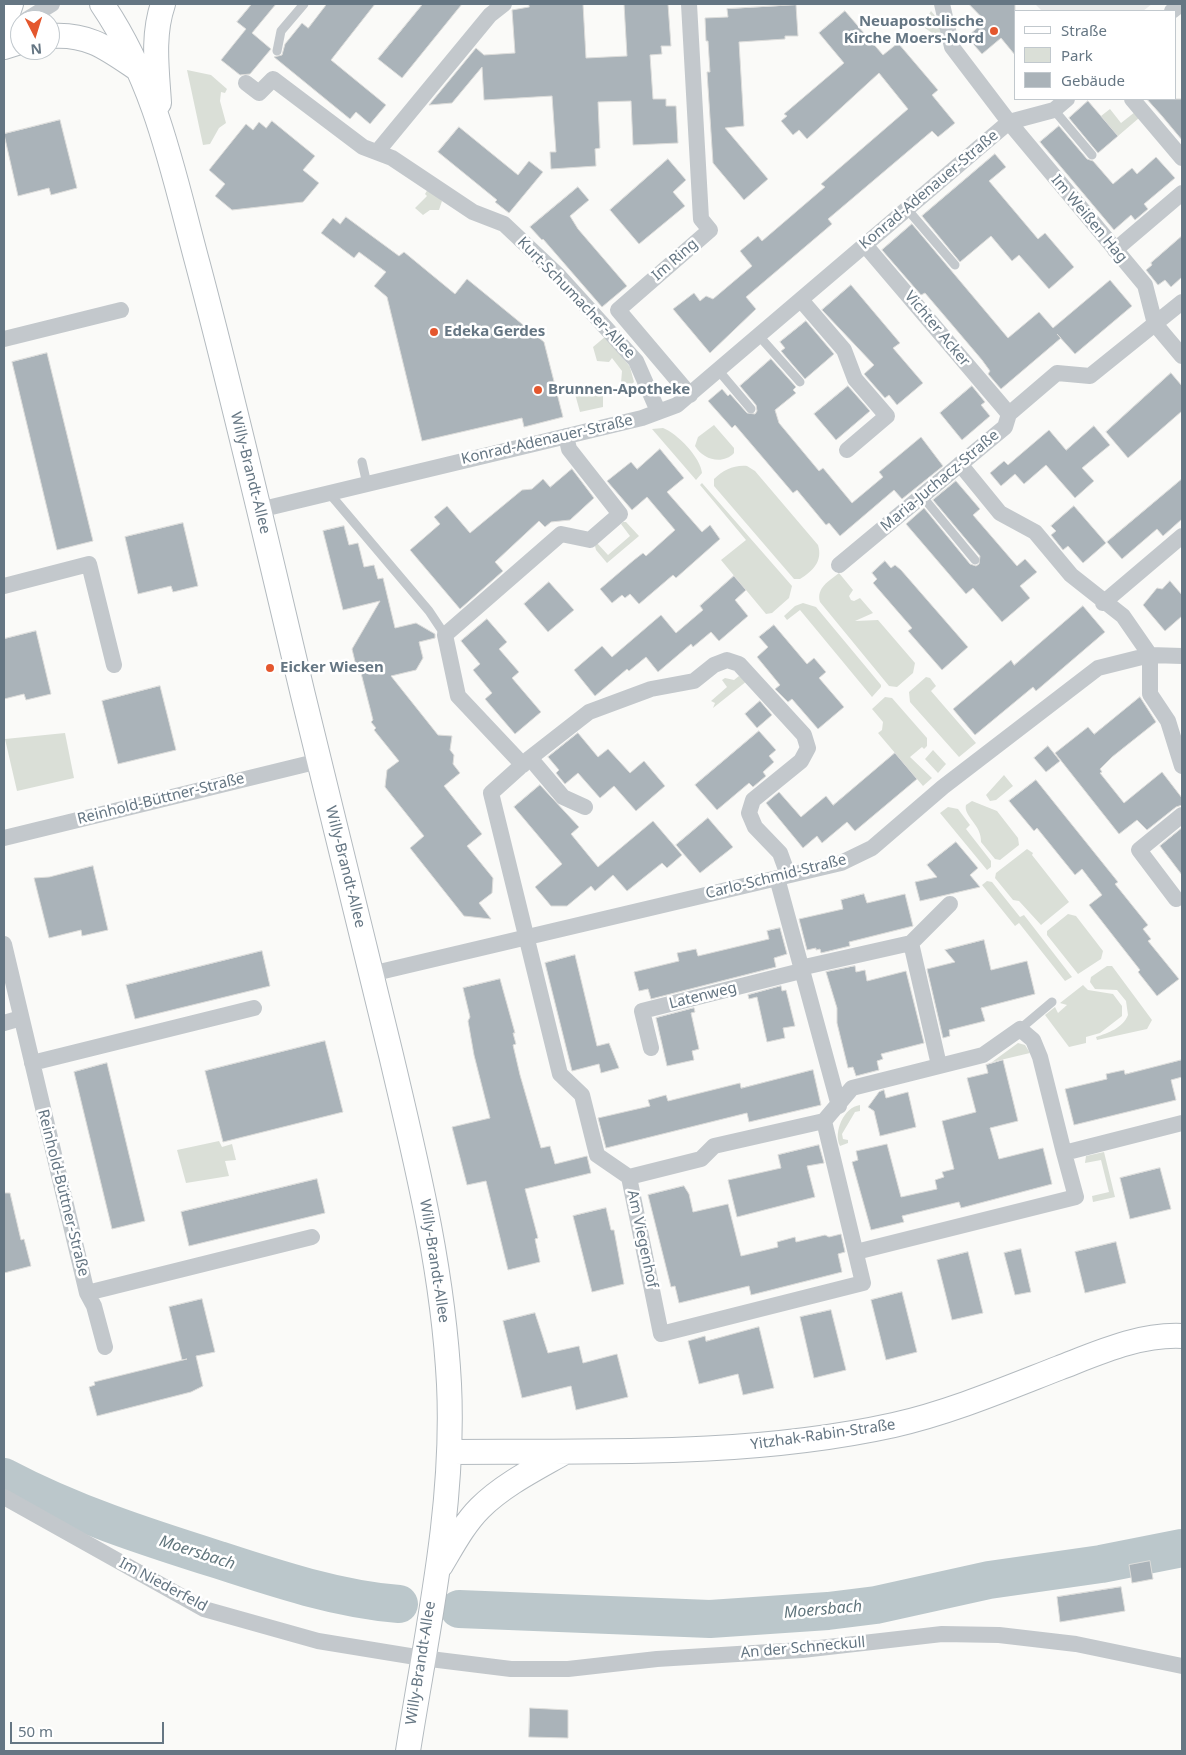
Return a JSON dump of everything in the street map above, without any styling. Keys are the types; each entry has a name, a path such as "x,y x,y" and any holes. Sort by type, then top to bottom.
{"street":[{"path":"4,24 11,4"},
{"name":"Willy-Brandt-Allee","path":"102,4 139,71 161,124 211,313 318,760 372,974 435,1250 447,1353 449,1452 444,1520 408,1751"},
{"path":"161,124 156,59 158,23 163,4"},
{"path":"377,152 478,29 504,4"},
{"name":"Im Ring","path":"688,4 701,219 710,230 618,310 690,395"},
{"name":"Im Weißen Hag","path":"942,4 952,47 1009,122 1145,285 1155,324"},
{"path":"60,36 70,35 89,39 139,71"},
{"name":"Kurt-Schumacher-Allee","path":"246,83 260,93 273,79 363,147 392,158 473,212 504,224 558,275 636,361 658,412"},
{"name":"Konrad-Adenauer-Straße","path":"259,510 642,418 677,405 1009,122 1054,110 1066,100"},
{"path":"1133,100 1182,158"},
{"path":"1115,250 1182,193"},
{"name":"Vichter Acker","path":"865,245 1009,414"},
{"path":"801,300 844,350 855,379 887,416 847,450"},
{"name":"Maria-Juchacz-Straße","path":"839,565 1005,427 1009,414 1057,374 1090,376 1182,302"},
{"path":"4,339 122,310"},
{"path":"1155,324 1182,356"},
{"path":"566,436 569,450 620,514 590,540 560,534 445,635 458,696 563,797 585,807"},
{"path":"960,464 1000,513 1035,532 1071,575 1103,603 1123,616 1150,655 1150,694 1168,721 1182,766"},
{"path":"1103,603 1182,536"},
{"path":"4,586 89,564 114,665"},
{"name":"Carlo-Schmid-Straße","path":"372,974 841,862 872,848 943,787 1098,668 1150,655 1182,656"},
{"path":"526,761 589,712 651,689 694,681 714,666 727,660 739,664 804,735 808,748 801,760 753,800 749,813 755,828 780,853 782,876 801,970 839,1106"},
{"name":"Reinhold-Büttner-Straße","path":"4,838 318,760"},
{"name":"Am Viegenhof","path":"526,761 490,793 560,1074 582,1095 597,1155 629,1177 661,1334 863,1283 824,1120"},
{"path":"1176,900 1140,850 1182,815"},
{"path":"801,970 911,943 950,904"},
{"path":"911,943 939,1065"},
{"name":"Reinhold-Büttner-Straße","path":"4,944 88,1293 106,1347"},
{"name":"Latenweg","path":"651,1048 642,1011 801,970"},
{"path":"32,1063 254,1008"},
{"path":"4,1022 21,1018"},
{"path":"629,1177 701,1159 714,1146 824,1120 839,1106 852,1088 983,1055 1020,1028 1033,1040 1040,1057 1076,1197 856,1252"},
{"path":"1064,1153 1182,1123"},
{"name":"Reinhold-Büttner-Straße","path":"88,1293 312,1237"},
{"name":"Yitzhak-Rabin-Straße","path":"449,1452 564,1452 749,1446 806,1440 885,1427 927,1417 978,1400 1110,1349 1160,1337 1182,1336"},
{"path":"436,1572 465,1525 481,1507 515,1480 564,1452"},
{"name":"Im Niederfeld","path":"4,1497 204,1608 318,1641 422,1658"},
{"name":"An der Schneckull","path":"422,1658 511,1669 568,1669 657,1658 802,1650 942,1634 990,1635 1076,1644 1182,1666"}],"lane":[{"path":"277,51 281,31 304,4"},
{"path":"1054,110 1092,155"},
{"path":"907,209 955,265"},
{"path":"759,336 800,382"},
{"path":"718,370 751,409"},
{"path":"362,462 367,484"},
{"path":"329,493 429,611 445,635"},
{"path":"922,496 975,560"},
{"path":"1020,1028 1052,1002"}],"shaded area":[{"path":"1035,4 1152,4 1144,10 1041,10"}],"green space":[{"path":"931,11 942,24 941,39 922,26"},
{"path":"187,70 211,75 227,89 225,93 221,92 220,101 226,123 219,128 210,144 203,145"},
{"path":"1110,109 1121,123 1135,112 1139,118 1118,136 1101,116"},
{"path":"428,189 442,201 439,210 430,210 423,215 415,208 427,196 425,194"},
{"path":"606,336 630,367 634,382 632,384 621,383 622,371 612,358 609,362 597,361 593,347"},
{"path":"582,387 591,394 603,396 603,407 580,412 575,394"},
{"path":"714,425 734,448 734,453 724,459 708,458 695,446 698,437"},
{"path":"663,428 681,440 693,453 701,467 702,473 696,480 652,429"},
{"path":"737,466 747,466 755,471 818,545 819,556 816,565 800,579 794,579 714,486 714,479 725,471"},
{"path":"702,483 792,586 789,598 772,613 766,614 721,560 746,540 700,485"},
{"path":"626,522 639,536 607,563 595,546 597,543 608,555 630,536 621,524"},
{"path":"839,573 853,590 849,596 851,600 854,601 860,598 873,613 855,621 878,620 915,663 913,673 897,687 889,686 820,602 819,597 822,589"},
{"path":"803,603 816,607 881,685 872,697 800,610 787,620 784,616 795,606"},
{"path":"739,676 747,681 713,708 715,703 711,701 727,687 722,680 725,678 734,680"},
{"path":"926,677 930,678 936,686 931,691 976,743 959,757 910,702 909,692"},
{"path":"885,697 892,698 927,738 927,746 924,749 922,747 910,757 932,778 923,786 878,733 882,730 883,722 872,709"},
{"path":"65,733 74,778 17,791 5,739"},
{"path":"933,750 946,764 938,773 925,759"},
{"path":"1004,775 1013,786 996,800 990,801 986,795"},
{"path":"972,801 997,811 1018,838 1019,845 1000,860 995,859 981,842 979,831 967,813 966,805"},
{"path":"948,807 958,809 970,825 966,829 991,861 991,867 987,870 940,813"},
{"path":"1027,849 1033,853 1032,855 1069,902 1041,925 1019,901 1013,900 995,878 996,873"},
{"path":"987,881 992,882 1020,917 1024,915 1072,977 1065,981 1019,923 1015,926 982,885"},
{"path":"1068,914 1076,916 1103,951 1101,959 1078,974 1047,935 1047,931"},
{"path":"1107,966 1112,966 1152,1020 1147,1029 1097,1040 1096,1037 1119,1027 1128,1015 1126,1001 1117,990 1095,989 1090,982 1091,977"},
{"path":"1083,985 1088,990 1113,994 1122,1006 1122,1016 1100,1033 1086,1037 1086,1043 1069,1047 1045,1015 1055,1007 1058,1013 1067,1005 1060,1003"},
{"path":"1018,1043 1025,1045 1030,1053 992,1062"},
{"path":"860,1105 860,1111 855,1112 842,1134 843,1139 848,1140 848,1143 840,1146 838,1134 841,1121 849,1110"},
{"path":"219,1141 222,1147 232,1144 236,1160 225,1161 229,1176 186,1183 177,1150"},
{"path":"1104,1152 1115,1197 1093,1202 1092,1196 1109,1192 1101,1160 1085,1163 1086,1156"}],"building":[{"path":"252,4 276,4 252,33 271,49 250,74 240,75 221,60 246,29 237,22"},
{"path":"327,4 375,4 331,60 386,105 370,124 356,112 350,119 274,57 282,55 285,44 302,23 308,28"},
{"path":"423,4 462,4 402,78 378,59"},
{"path":"529,4 583,4 586,58 627,56 624,4 668,4 671,46 661,46 662,54 650,55 653,99 666,99 666,106 676,106 678,143 633,145 631,101 598,102 600,148 595,149 596,166 551,169 550,152 556,152 552,96 484,100 482,67 452,103 429,105 476,48 484,55 515,53 512,10 529,7"},
{"name":"Neuapostolische Kirche Moers-Nord","path":"969,4 1015,4 1014,54 1001,38 982,54 967,37 985,21"},
{"path":"796,5 798,36 785,36 785,39 739,42 744,126 725,128 768,179 744,200 713,163 707,72 710,72 705,18 728,17 727,9"},
{"path":"845,11 883,55 898,43 938,90 932,95 955,123 938,137 932,131 828,219 832,224 746,297 756,309 710,353 673,309 694,293 700,301 706,296 713,299 752,266 740,251 758,236 762,241 825,187 821,184 908,109 879,73 807,139 799,130 793,135 781,121 787,116 784,114 844,63 819,33"},
{"path":"1182,99 1182,140 1148,100"},
{"path":"1088,101 1118,136 1098,153 1069,118"},
{"path":"60,120 77,188 51,195 49,188 18,196 4,134"},
{"path":"272,121 315,156 303,170 319,183 303,202 232,210 215,196 225,184 209,170 246,124 253,130 259,122 266,128"},
{"path":"1059,126 1087,159 1093,161 1113,184 1132,168 1137,174 1156,157 1175,178 1144,204 1148,209 1135,220 1131,215 1114,230 1040,142"},
{"path":"459,127 518,175 529,161 543,172 509,213 495,202 497,200 438,152"},
{"path":"995,154 1006,167 989,181 1038,239 1045,233 1074,267 1049,289 1019,255 1012,261 991,236 960,262 922,216"},
{"path":"668,159 686,180 673,192 685,206 639,244 610,210"},
{"path":"578,187 589,200 570,216 578,229 627,286 602,307 543,239 530,227"},
{"path":"346,217 399,256 404,252 455,294 467,279 544,342 563,417 524,427 522,418 422,441 387,297 374,286 386,272 359,252 354,258 321,233 333,218 340,224"},
{"path":"912,224 1008,338 1039,312 1053,328 1110,280 1132,306 1075,354 1061,338 1001,389 988,374 990,371 982,360 925,293 921,295 882,250"},
{"path":"1182,236 1182,277 1171,287 1165,280 1158,285 1146,270 1152,265 1151,263"},
{"path":"851,285 900,343 893,348 923,383 897,405 889,395 885,398 864,374 874,365 822,310"},
{"path":"806,321 834,354 805,379 781,351 785,348 780,342"},
{"path":"47,353 93,541 57,550 12,362"},
{"path":"771,359 796,387 793,390 796,393 775,410 779,423 819,471 823,468 852,503 883,477 879,472 921,437 943,466 902,499 894,490 840,536 829,523 826,525 797,490 793,493 735,425 732,428 708,401 722,389 728,396 730,394 747,413 755,414 757,411 756,405 740,386"},
{"path":"1171,373 1182,386 1182,411 1128,458 1106,432"},
{"path":"848,386 870,411 836,440 814,414"},
{"path":"972,386 985,402 981,405 990,416 962,440 940,413"},
{"path":"1094,426 1110,445 1082,468 1094,481 1075,498 1046,465 1024,484 1015,474 1001,486 990,473 1004,461 1008,465 1049,430 1066,450"},
{"path":"660,449 684,478 667,492 702,532 710,525 720,539 676,578 673,575 639,604 630,594 625,598 622,595 612,603 600,589 643,553 646,556 675,530 647,497 632,510 607,481 631,462 637,469"},
{"path":"572,469 594,498 570,520 551,522 545,527 539,521 495,562 503,571 460,609 410,550 440,524 434,517 447,506 470,533 522,490 532,489 543,479 550,487"},
{"path":"1182,479 1182,519 1163,536 1157,529 1122,559 1107,542"},
{"path":"956,481 980,509 973,515 1017,566 1025,559 1037,572 1020,586 1030,598 1002,622 973,588 966,594 906,524 924,508 970,564 976,566 979,564 980,556 933,500"},
{"path":"1074,506 1106,543 1083,563 1068,546 1063,550 1051,535 1056,531 1051,526"},
{"path":"183,523 198,586 173,592 171,586 138,594 125,537"},
{"path":"344,526 349,545 358,543 364,567 374,565 378,579 383,578 395,628 416,623 435,634 435,638 419,642 423,658 416,670 391,676 438,735 452,736 450,750 454,755 453,764 460,773 444,786 482,834 467,846 493,878 492,893 479,903 491,919 464,916 410,848 424,836 385,787 387,770 399,761 374,730 376,728 371,722 373,720 361,673 358,674 352,649 380,601 343,610 323,531"},
{"path":"885,561 891,568 895,565 901,570 968,647 942,670 908,631 912,628 873,583 877,579 872,573"},
{"path":"734,576 746,590 735,600 748,616 719,641 711,632 693,647 691,644 658,672 646,657 629,671 627,669 595,696 574,670 602,646 612,657 661,615 676,633 703,610 700,606"},
{"path":"1170,581 1182,595 1182,616 1165,631 1143,605 1157,588 1162,589"},
{"path":"549,582 574,610 548,632 524,604"},
{"path":"1083,606 1105,632 1036,691 1033,687 975,735 953,709 1011,660 1014,665"},
{"path":"487,619 507,642 499,649 519,672 512,678 541,712 515,734 485,699 492,693 473,670 480,664 461,641"},
{"path":"774,625 807,664 814,658 826,672 819,678 844,707 818,729 792,699 788,702 775,689 780,685 757,657 768,647 759,637"},
{"path":"36,631 51,694 26,700 24,694 4,699 4,639"},
{"path":"160,686 176,750 118,764 102,701"},
{"path":"1140,697 1156,722 1112,757 1100,769 1102,772 1100,773 1124,803 1162,772 1182,798 1182,805 1176,807 1147,830 1137,820 1119,834 1055,753 1088,727 1094,734"},
{"path":"760,701 772,715 757,728 745,714"},
{"path":"759,731 776,750 769,756 774,762 763,772 766,776 753,787 749,783 717,810 695,785"},
{"path":"578,733 598,757 608,749 630,773 644,761 665,786 636,811 614,786 600,798 578,773 565,784 556,773 559,770 548,757"},
{"path":"1048,746 1060,761 1046,772 1034,758"},
{"path":"895,753 917,779 855,831 847,822 822,843 817,836 803,848 766,803 779,792 801,817 826,796 833,805"},
{"path":"1036,780 1118,882 1115,884 1148,925 1143,929 1151,939 1148,941 1179,979 1157,996 1138,972 1140,970 1089,905 1102,895 1082,869 1075,875 1037,828 1034,831 1009,801"},
{"path":"540,785 579,827 571,834 598,867 653,821 682,855 667,868 662,863 627,891 613,875 595,891 591,886 567,906 551,906 535,887 562,864 514,807"},
{"path":"708,818 733,847 700,873 676,845"},
{"path":"1182,828 1182,875 1160,846"},
{"path":"956,842 978,868 970,875 980,887 920,901 915,882 937,877 927,865"},
{"path":"93,866 108,930 82,936 81,930 49,938 34,878 49,877"},
{"path":"864,894 867,903 905,894 913,926 849,942 850,946 821,953 820,949 816,950 816,948 807,950 799,919 843,909 841,900"},
{"path":"780,928 787,954 774,958 776,967 651,999 648,989 639,991 634,972 679,961 677,953 696,949 698,956 769,939 767,931"},
{"path":"984,940 991,970 1027,961 1035,994 981,1008 985,1021 949,1030 950,1036 943,1038 927,969 955,962 945,950"},
{"path":"262,951 270,986 135,1019 126,985"},
{"path":"575,955 597,1046 609,1043 619,1068 601,1073 599,1064 572,1071 545,963"},
{"path":"855,966 856,972 865,970 867,981 906,971 924,1043 881,1054 883,1059 877,1061 879,1070 856,1076 853,1067 848,1068 837,1023 837,1008 826,972"},
{"path":"500,979 515,1033 513,1033 516,1044 513,1045 520,1075 541,1148 550,1146 555,1164 587,1156 591,1173 525,1189 538,1238 535,1239 540,1262 508,1270 486,1181 467,1185 452,1127 490,1118 474,1055 468,1021 470,1017 463,988"},
{"path":"781,986 782,991 786,990 795,1026 783,1028 785,1038 767,1042 757,997 749,999 748,995"},
{"path":"694,1008 695,1012 691,1013 699,1049 692,1051 694,1060 667,1066 656,1018"},
{"path":"325,1041 343,1112 223,1142 205,1071"},
{"path":"1003,1060 1018,1121 990,1128 999,1159 1043,1148 1052,1184 961,1208 959,1202 902,1216 904,1222 871,1230 852,1162 858,1160 856,1151 887,1144 901,1197 937,1189 935,1180 944,1177 942,1172 954,1169 942,1121 976,1112 967,1078 988,1073 986,1065"},
{"path":"1182,1060 1182,1077 1171,1080 1176,1100 1074,1125 1065,1089 1107,1079 1106,1074 1124,1070 1125,1074"},
{"path":"107,1063 145,1221 112,1229 74,1072"},
{"path":"813,1070 821,1105 749,1122 747,1113 606,1148 598,1118 650,1106 648,1100 666,1095 668,1101 740,1083 741,1088"},
{"path":"884,1090 886,1098 908,1092 916,1127 880,1136 874,1111 868,1107 879,1092"},
{"path":"819,1145 824,1163 807,1166 815,1197 737,1217 728,1180 781,1168 778,1155"},
{"path":"1160,1168 1171,1209 1130,1219 1120,1178"},
{"path":"317,1179 325,1213 189,1246 181,1212"},
{"path":"684,1186 689,1194 693,1212 728,1204 741,1256 778,1247 777,1242 795,1237 796,1242 825,1235 829,1237 841,1234 845,1252 838,1254 842,1272 751,1295 749,1286 679,1303 675,1286 671,1287 648,1195"},
{"path":"4,1193 10,1193 21,1240 24,1239 31,1266 4,1273"},
{"path":"606,1208 611,1230 614,1230 624,1284 592,1292 573,1216"},
{"path":"1116,1242 1126,1283 1085,1293 1075,1252"},
{"path":"1021,1249 1031,1292 1015,1295 1004,1253"},
{"path":"968,1252 983,1313 952,1320 937,1260"},
{"path":"902,1292 917,1352 886,1360 871,1300"},
{"path":"202,1299 215,1352 196,1356 203,1386 191,1392 97,1416 89,1387 95,1385 94,1382 187,1359 182,1360 169,1307"},
{"path":"831,1310 846,1370 814,1378 800,1317"},
{"path":"535,1313 548,1353 579,1346 583,1363 617,1354 628,1397 576,1410 571,1386 522,1398 503,1321"},
{"path":"759,1327 774,1388 743,1395 738,1374 699,1384 688,1341 705,1336 706,1341"},
{"path":"1150,1561 1153,1579 1132,1583 1129,1565"},
{"path":"1121,1587 1125,1611 1060,1622 1057,1597"},
{"path":"530,1708 568,1710 568,1738 529,1737"}],"waterway":[{"name":"Moersbach","path":"4,1477 83,1513 137,1533 263,1574 353,1598 399,1604"},
{"name":"Moersbach","path":"459,1609 710,1619 828,1611 876,1605 989,1580 1101,1564 1182,1548"}],"place":[{"name":"Neuapostolische Kirche Moers-Nord","path":"994,31"},
{"name":"Edeka Gerdes","path":"434,332"},
{"name":"Brunnen-Apotheke","path":"538,390"},
{"name":"Eicker Wiesen","path":"270,668"}]}
